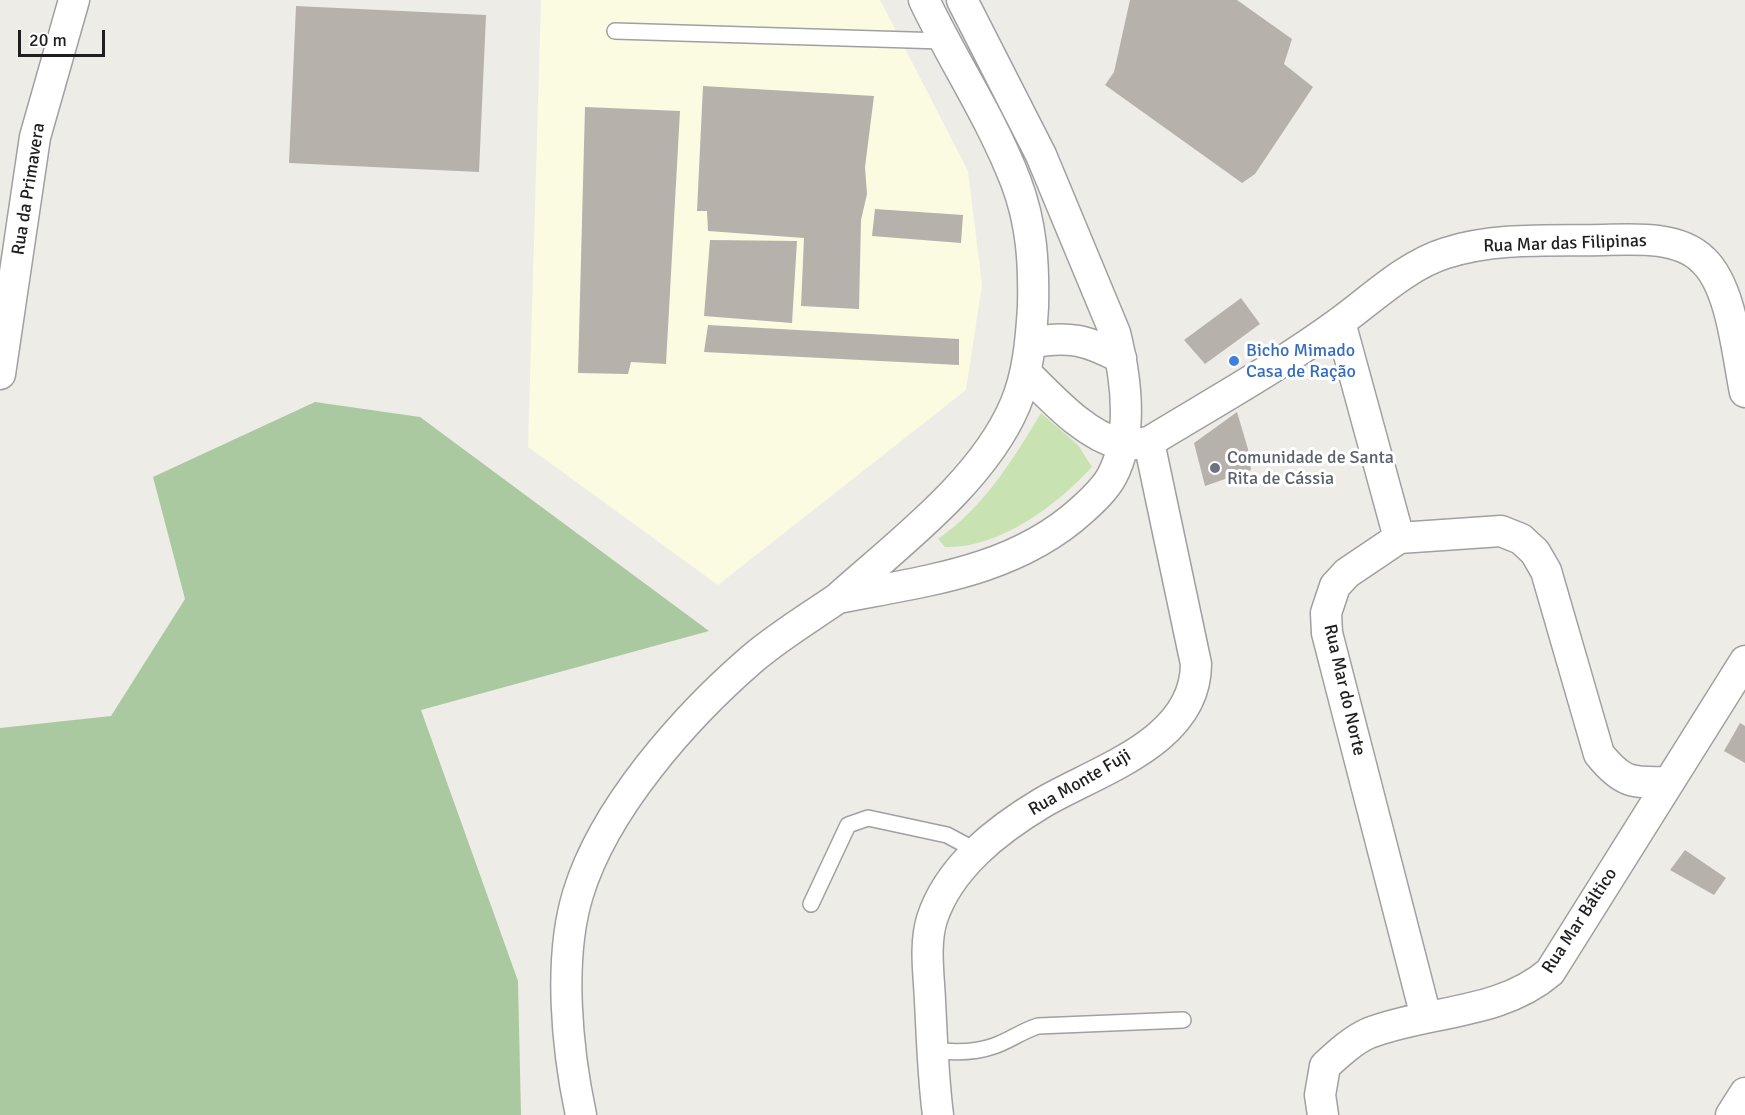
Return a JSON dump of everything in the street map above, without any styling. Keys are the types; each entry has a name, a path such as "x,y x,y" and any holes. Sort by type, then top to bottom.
{"street":[{"path":"581,1115 570,1038 568,952 578,895 596,850 632,792 667,746 699,710 752,659 838,598 934,511 975,467 1002,432 1016,404 1026,373 1030,344 1034,257 1028,216 1016,181 924,0"},
{"path":"838,598 923,582 991,564 1034,546 1062,527 1098,494 1135,443 1125,395 1121,358 1103,298 1041,155 962,0"},
{"name":"Rua da Primavera","path":"0,374 35,136 71,2"},
{"name":"Rua Mar das Filipinas","path":"1135,443 1340,322 1409,272 1443,254 1466,247 1517,242 1639,239 1668,243 1691,251 1703,259 1714,273 1724,296 1745,392"},
{"path":"1340,322 1400,538"},
{"path":"1030,344 1054,338 1088,342 1121,358"},
{"path":"1026,373 1080,422 1135,443"},
{"name":"Rua Monte Fuji","path":"938,1115 928,953 932,921 957,870 977,851 1042,803 1147,745 1172,721 1192,694 1196,664 1135,443"},
{"name":"Rua Mar do Norte","path":"1426,1017 1327,623 1329,598 1335,586 1347,573 1400,538 1501,531 1521,539 1546,571 1599,754 1609,767 1634,783 1669,782"},
{"name":"Rua Mar Báltico","path":"1323,1115 1320,1095 1325,1066 1368,1034 1426,1017 1503,1000 1531,988 1550,972 1745,661"},
{"path":"1731,1115 1745,1093"}],"lane":[{"path":"615,31 944,41"},
{"path":"811,904 848,825 858,820 868,818 947,835 977,851"},
{"path":"933,1050 958,1054 996,1046 1017,1033 1038,1026 1183,1020"}],"shaded area":[{"path":"541,0 880,0 968,171 982,285 966,390 718,585 528,447"}],"green space":[{"path":"315,402 420,417 709,631 421,710 518,981 521,1115 0,1115 0,728 111,716 185,599 153,477"},
{"path":"1041,413 1078,445 1092,467 1044,510 1006,533 965,546 945,547 938,539 983,498 1008,466"}],"building":[{"path":"1130,0 1237,0 1292,39 1284,64 1313,87 1255,174 1242,183 1105,85 1114,72"},
{"path":"296,6 486,15 479,172 289,163"},
{"path":"703,86 874,96 865,167 867,194 861,220 859,309 801,306 804,238 708,231 707,211 697,211"},
{"path":"585,107 680,111 666,364 631,362 628,374 578,373"},
{"path":"875,209 963,215 961,243 872,236"},
{"path":"710,240 797,241 792,323 704,316"},
{"path":"1241,298 1260,324 1205,364 1184,340"},
{"path":"708,325 959,339 959,365 704,352"},
{"path":"1237,412 1248,449 1251,470 1205,486 1194,443"},
{"path":"1740,723 1745,726 1745,763 1724,751"},
{"path":"1685,850 1726,878 1714,895 1670,870"}],"place":[{"name":"Bicho Mimado Casa de Ração","path":"1234,361"},
{"name":"Comunidade de Santa Rita de Cássia","path":"1215,468"}]}
